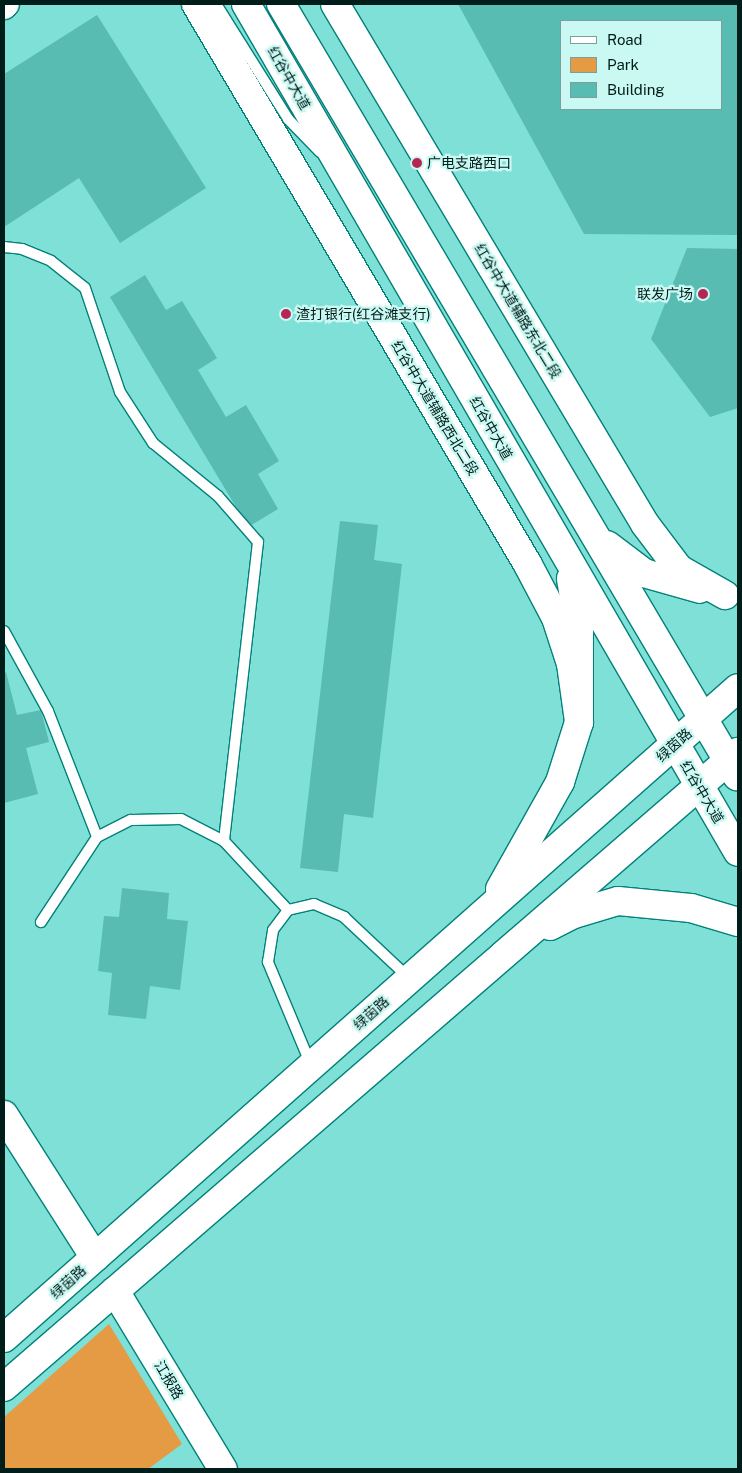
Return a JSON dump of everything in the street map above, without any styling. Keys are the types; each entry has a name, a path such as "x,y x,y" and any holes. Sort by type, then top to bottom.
{"main road":[{"name":"红谷中大道辅路西北二段","path":"196,4 527,562 556,618 571,664 579,722"},
{"name":"红谷中大道","path":"246,4 674,745 738,852"},
{"path":"4,1387 699,786 735,763 704,718 281,4"},
{"name":"红谷中大道辅路东北二段","path":"335,4 645,524 679,569 732,595"},
{"path":"596,537 644,573 732,595"},
{"path":"490,907 560,782 579,722 579,626 569,562"},
{"name":"绿茵路","path":"4,1338 738,688"},
{"path":"520,942 574,914 618,901 691,908 738,922"},
{"path":"691,908 738,939"},
{"path":"4,1116 95,1258"},
{"name":"江报路","path":"115,1291 223,1469"}],"lane":[{"path":"216,4 288,119 351,184"},
{"path":"4,247 22,249 51,261 85,288 120,392 153,443 218,496 258,542 224,841"},
{"path":"4,631 48,711 97,836"},
{"path":"41,922 97,836 131,820 181,819 224,841 288,910"},
{"path":"311,1066 268,962 272,930 288,910 314,904 344,917 363,931 409,978"}],"green space":[{"path":"109,1324 182,1444 148,1469 4,1469 4,1417"}],"building":[{"path":"458,4 738,4 738,235 584,234"},
{"path":"97,15 206,188 120,243 79,178 4,227 4,74"},
{"name":"联发广场","path":"687,248 738,249 738,408 710,417 651,339"},
{"path":"145,275 166,310 182,301 217,358 198,370 226,417 246,405 279,461 258,474 278,509 248,527 110,297"},
{"path":"340,521 378,525 374,560 402,564 373,818 344,814 338,872 300,868"},
{"path":"6,672 17,715 41,710 49,742 26,748 38,794 4,803 4,673"},
{"path":"122,888 169,893 167,919 188,921 180,990 150,986 146,1019 108,1015 112,973 98,971 104,916 119,917"}],"place":[{"name":"广电支路西口","path":"417,163"},
{"name":"联发广场","path":"703,294"},
{"name":"渣打银行(红谷滩支行)","path":"286,314"}]}
